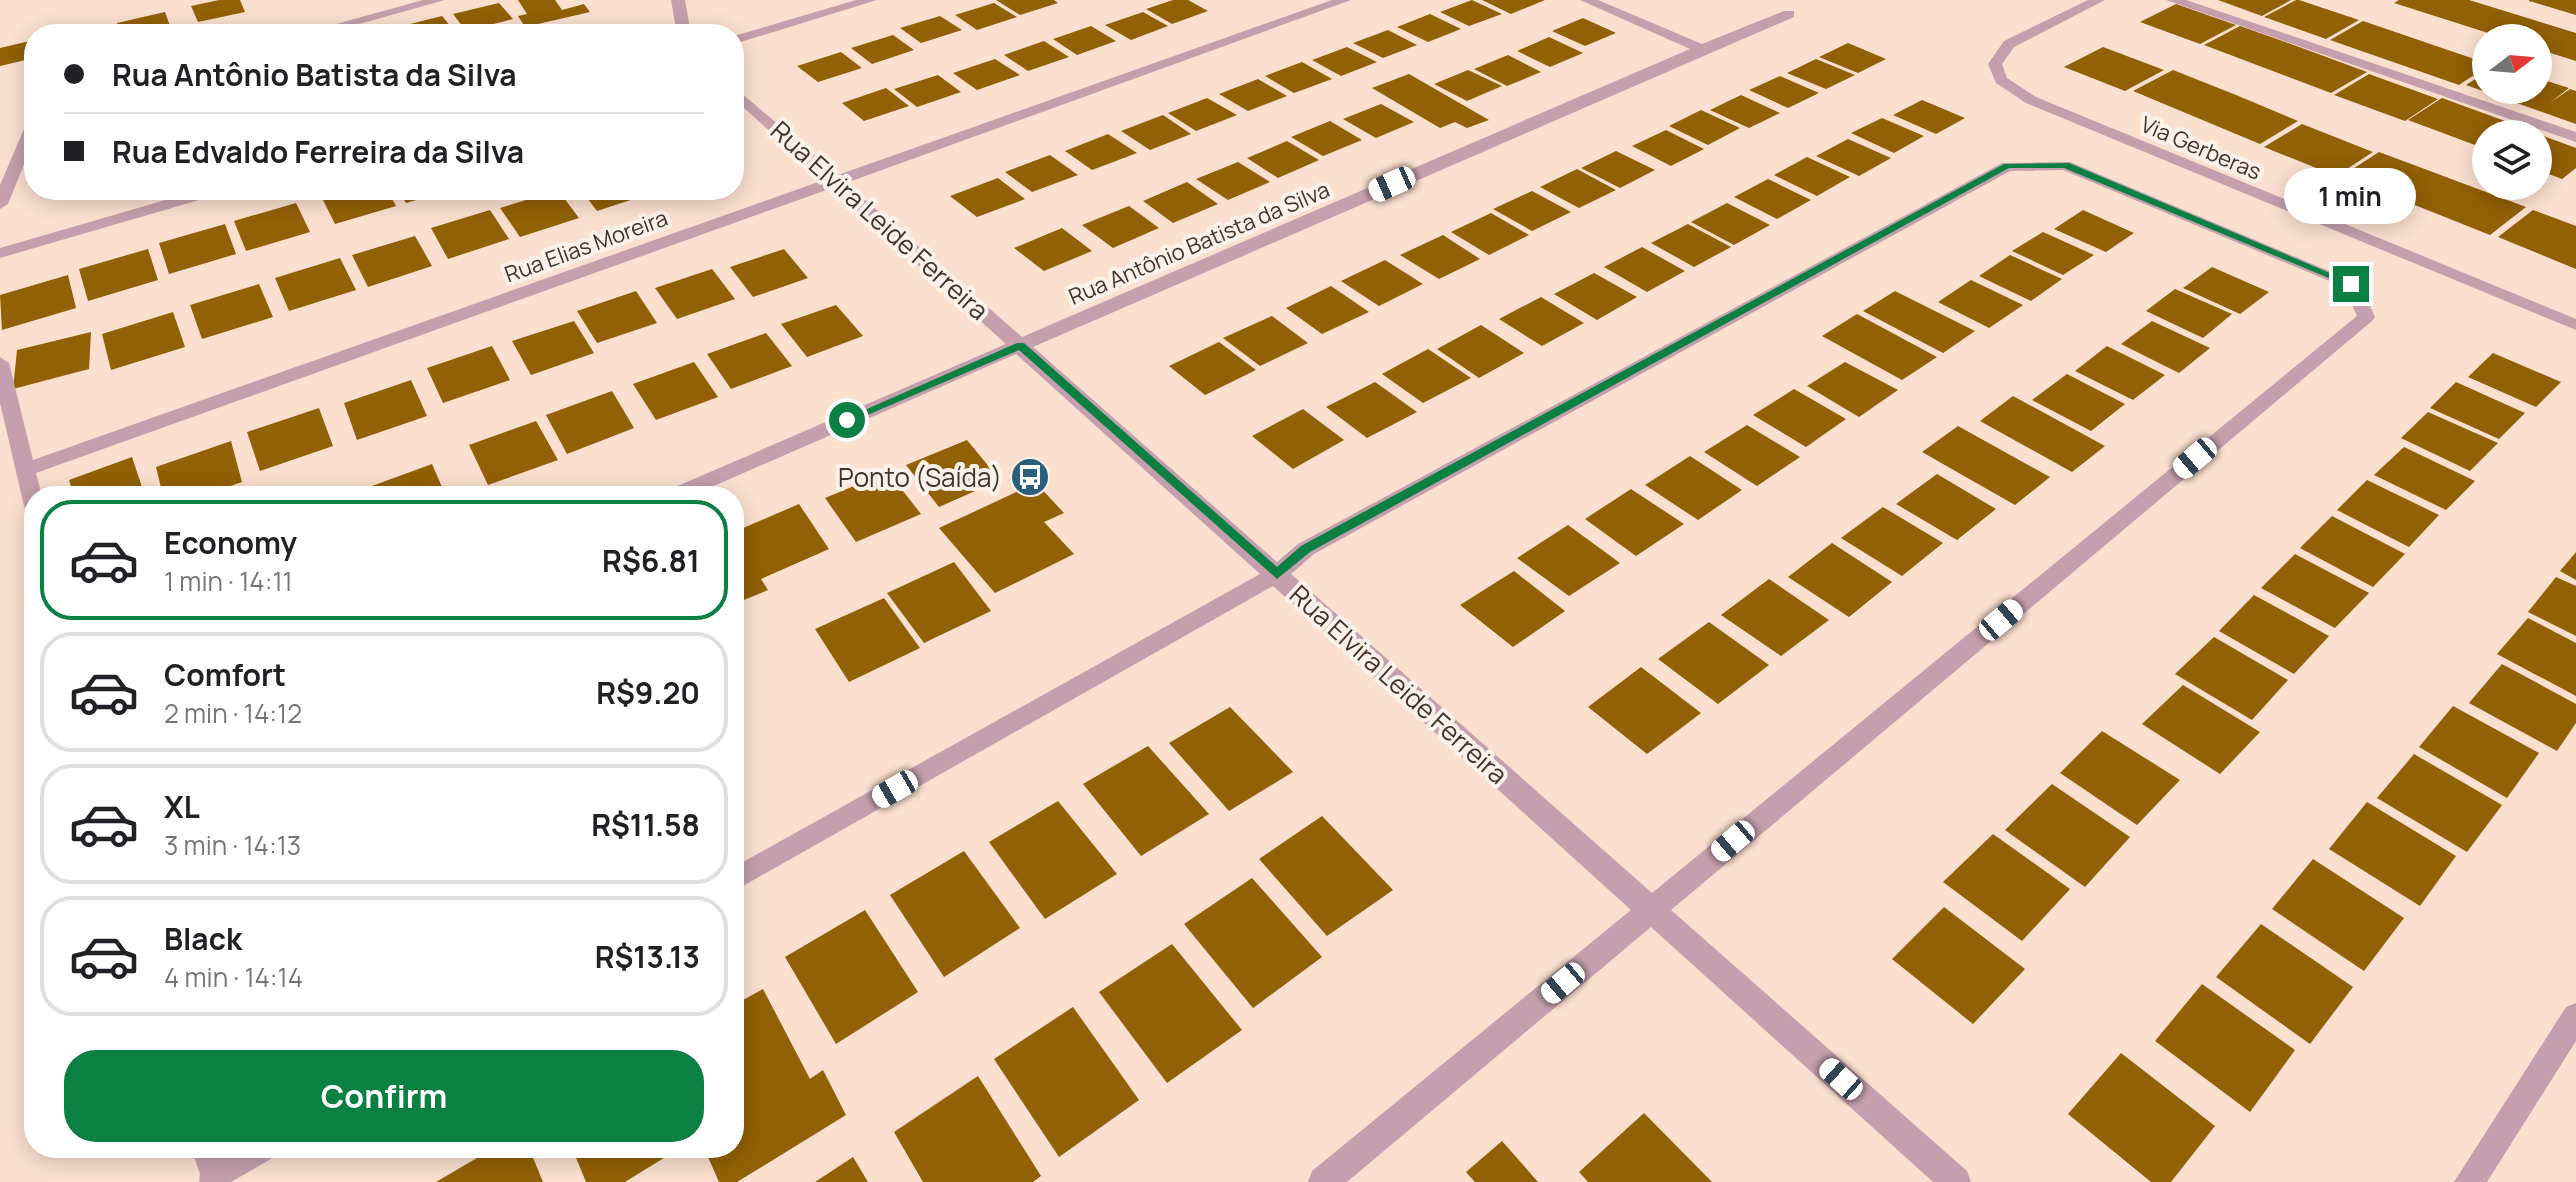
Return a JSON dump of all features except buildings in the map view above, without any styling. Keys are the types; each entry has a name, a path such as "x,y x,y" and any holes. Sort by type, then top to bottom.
{"street":[{"path":"346,24 438,0"},
{"path":"678,0 682,24"},
{"path":"744,37 870,0"},
{"name":"Rua Elias Moreira","path":"24,470 1344,0"},
{"path":"1587,0 1702,49"},
{"name":"Via Gerberas","path":"2098,0 2003,50 1995,64 2001,80 2031,100 2576,325"},
{"path":"2173,0 2576,137"},
{"name":"Rua Antônio Batista da Silva","path":"696,486 1789,14"},
{"name":"Rua Elvira Leide Ferreira","path":"744,100 1956,1182"},
{"path":"0,204 24,146"},
{"path":"744,874 1277,574 1306,549 2007,166 2065,165 2351,284 2366,317 1323,1182"},
{"path":"0,253 183,200"},
{"path":"0,363 28,486"},
{"path":"2469,1182 2576,1016"},
{"path":"212,1168 236,1158"}],"place":[{"name":"Ponto (Saída)","path":"1030,477"}],"route":[{"path":"847,420 1021,346 1277,574 1306,549 2007,166 2065,165 2351,284"}]}
